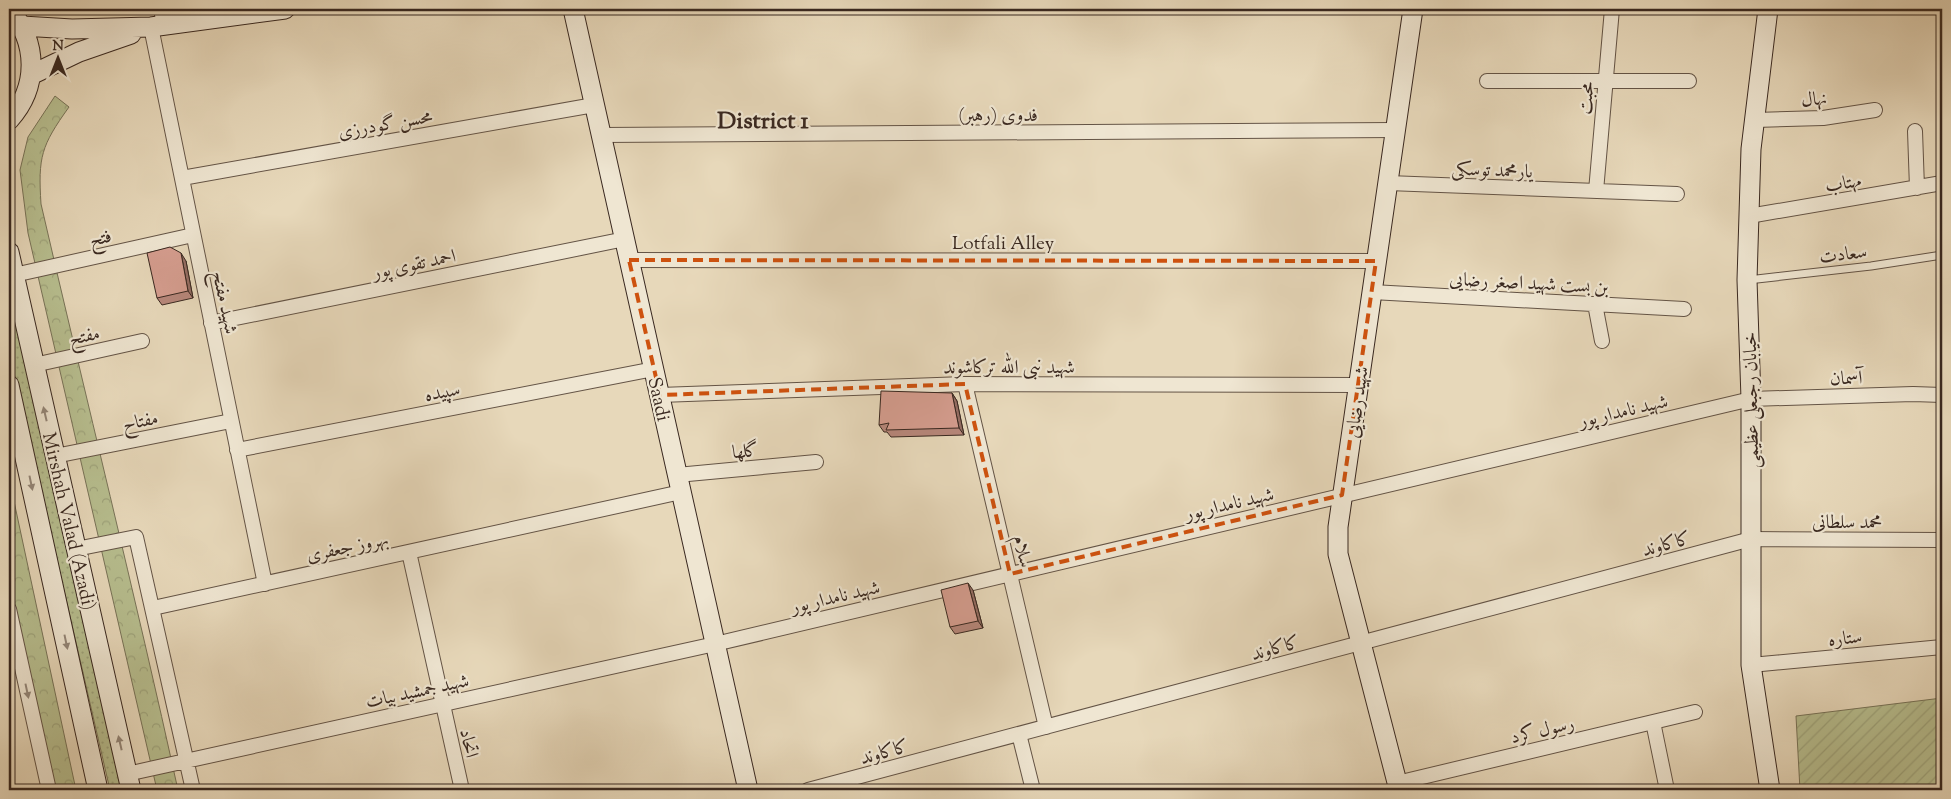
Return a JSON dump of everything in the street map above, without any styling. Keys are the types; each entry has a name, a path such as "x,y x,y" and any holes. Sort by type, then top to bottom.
{"main road":[{"path":"9,9 22,26 31,50 31,75 26,94 17,111 9,120"},
{"path":"22,26 72,29 285,9"},
{"name":"Saadi","path":"573,9 748,790"},
{"name":"شهید رضایی","path":"1398,787 1338,554 1338,527 1413,9"},
{"name":"خیابان رجبعلی عظیمی","path":"1768,9 1751,150 1747,280 1751,399 1751,665 1770,790"},
{"path":"31,75 79,52 158,20"},
{"name":"Mirshah Valad (Azadi)","path":"9,252 129,782"},
{"name":"Mirshah Valad (Azadi)","path":"9,387 98,790"}],"street":[{"name":"محبت","path":"1596,192 1612,9"},
{"name":"شهید مفتح","path":"158,20 182,178 265,584"},
{"path":"1487,82 1689,82"},
{"name":"محسن گودرزی","path":"182,178 594,105"},
{"name":"نهال","path":"1755,120 1823,118 1875,110"},
{"name":"فدوی (رهبر)","path":"601,135 1395,130"},
{"path":"1915,131 1917,188"},
{"name":"یارمحمد توسکی","path":"1388,183 1677,194"},
{"name":"مهتاب","path":"1749,216 1942,183"},
{"name":"فتح","path":"14,275 193,235"},
{"name":"احمد تقوی پور","path":"211,324 625,239"},
{"name":"Lotfali Alley","path":"629,260 1376,261"},
{"name":"بن بست شهید اصغر رضایی","path":"1372,292 1684,309"},
{"path":"1595,304 1602,341"},
{"name":"مفتح","path":"34,365 142,341"},
{"name":"سپیده","path":"238,450 654,369"},
{"name":"شهید نبی الله ترکاشوند","path":"660,396 965,384 1358,385"},
{"name":"سلام","path":"965,384 1046,727"},
{"name":"آسمان","path":"1751,399 1913,394 1942,395"},
{"name":"شهید نامدار پور","path":"715,644 1751,399"},
{"name":"مفتاح","path":"55,456 232,421"},
{"name":"گلها","path":"679,483 816,462"},
{"name":"بهروز جعفری","path":"152,608 409,552 679,483"},
{"path":"76,548 136,537 192,790"},
{"name":"محمد سلطانی","path":"1751,540 1942,540"},
{"name":"کاکاوند","path":"808,790 1751,540"},
{"name":"اتحاد","path":"409,552 462,790"},
{"path":"9,609 14,661 45,790"},
{"name":"شهید جمشید بیات","path":"129,782 185,760 715,644"},
{"name":"ستاره","path":"1751,665 1942,647"},
{"name":"رسول کرد","path":"1398,787 1695,712"},
{"path":"1653,722 1667,790"},
{"path":"1019,734 1033,790"}],"lane":[{"name":"سعادت","path":"1747,280 1871,266 1942,255"}],"highlighted area":[{"path":"629,260 1376,261 1342,495 1010,574 965,384 660,395"}],"green space":[{"path":"55,96 69,107 52,132 43,152 40,174 41,204 178,790 157,790 28,233 20,170 28,137"},
{"path":"9,281 124,790 110,790 9,351"},
{"path":"9,478 76,790 55,790 15,614 9,585"},
{"path":"1942,698 1942,790 1800,790 1796,716"}],"building":[{"path":"170,247 181,253 188,291 157,298 147,253"},
{"path":"881,391 952,393 959,428 886,430 889,423 879,425"},
{"path":"968,583 978,621 950,627 941,590"}],"district":[{"name":"District 1","path":"763,120"}]}
